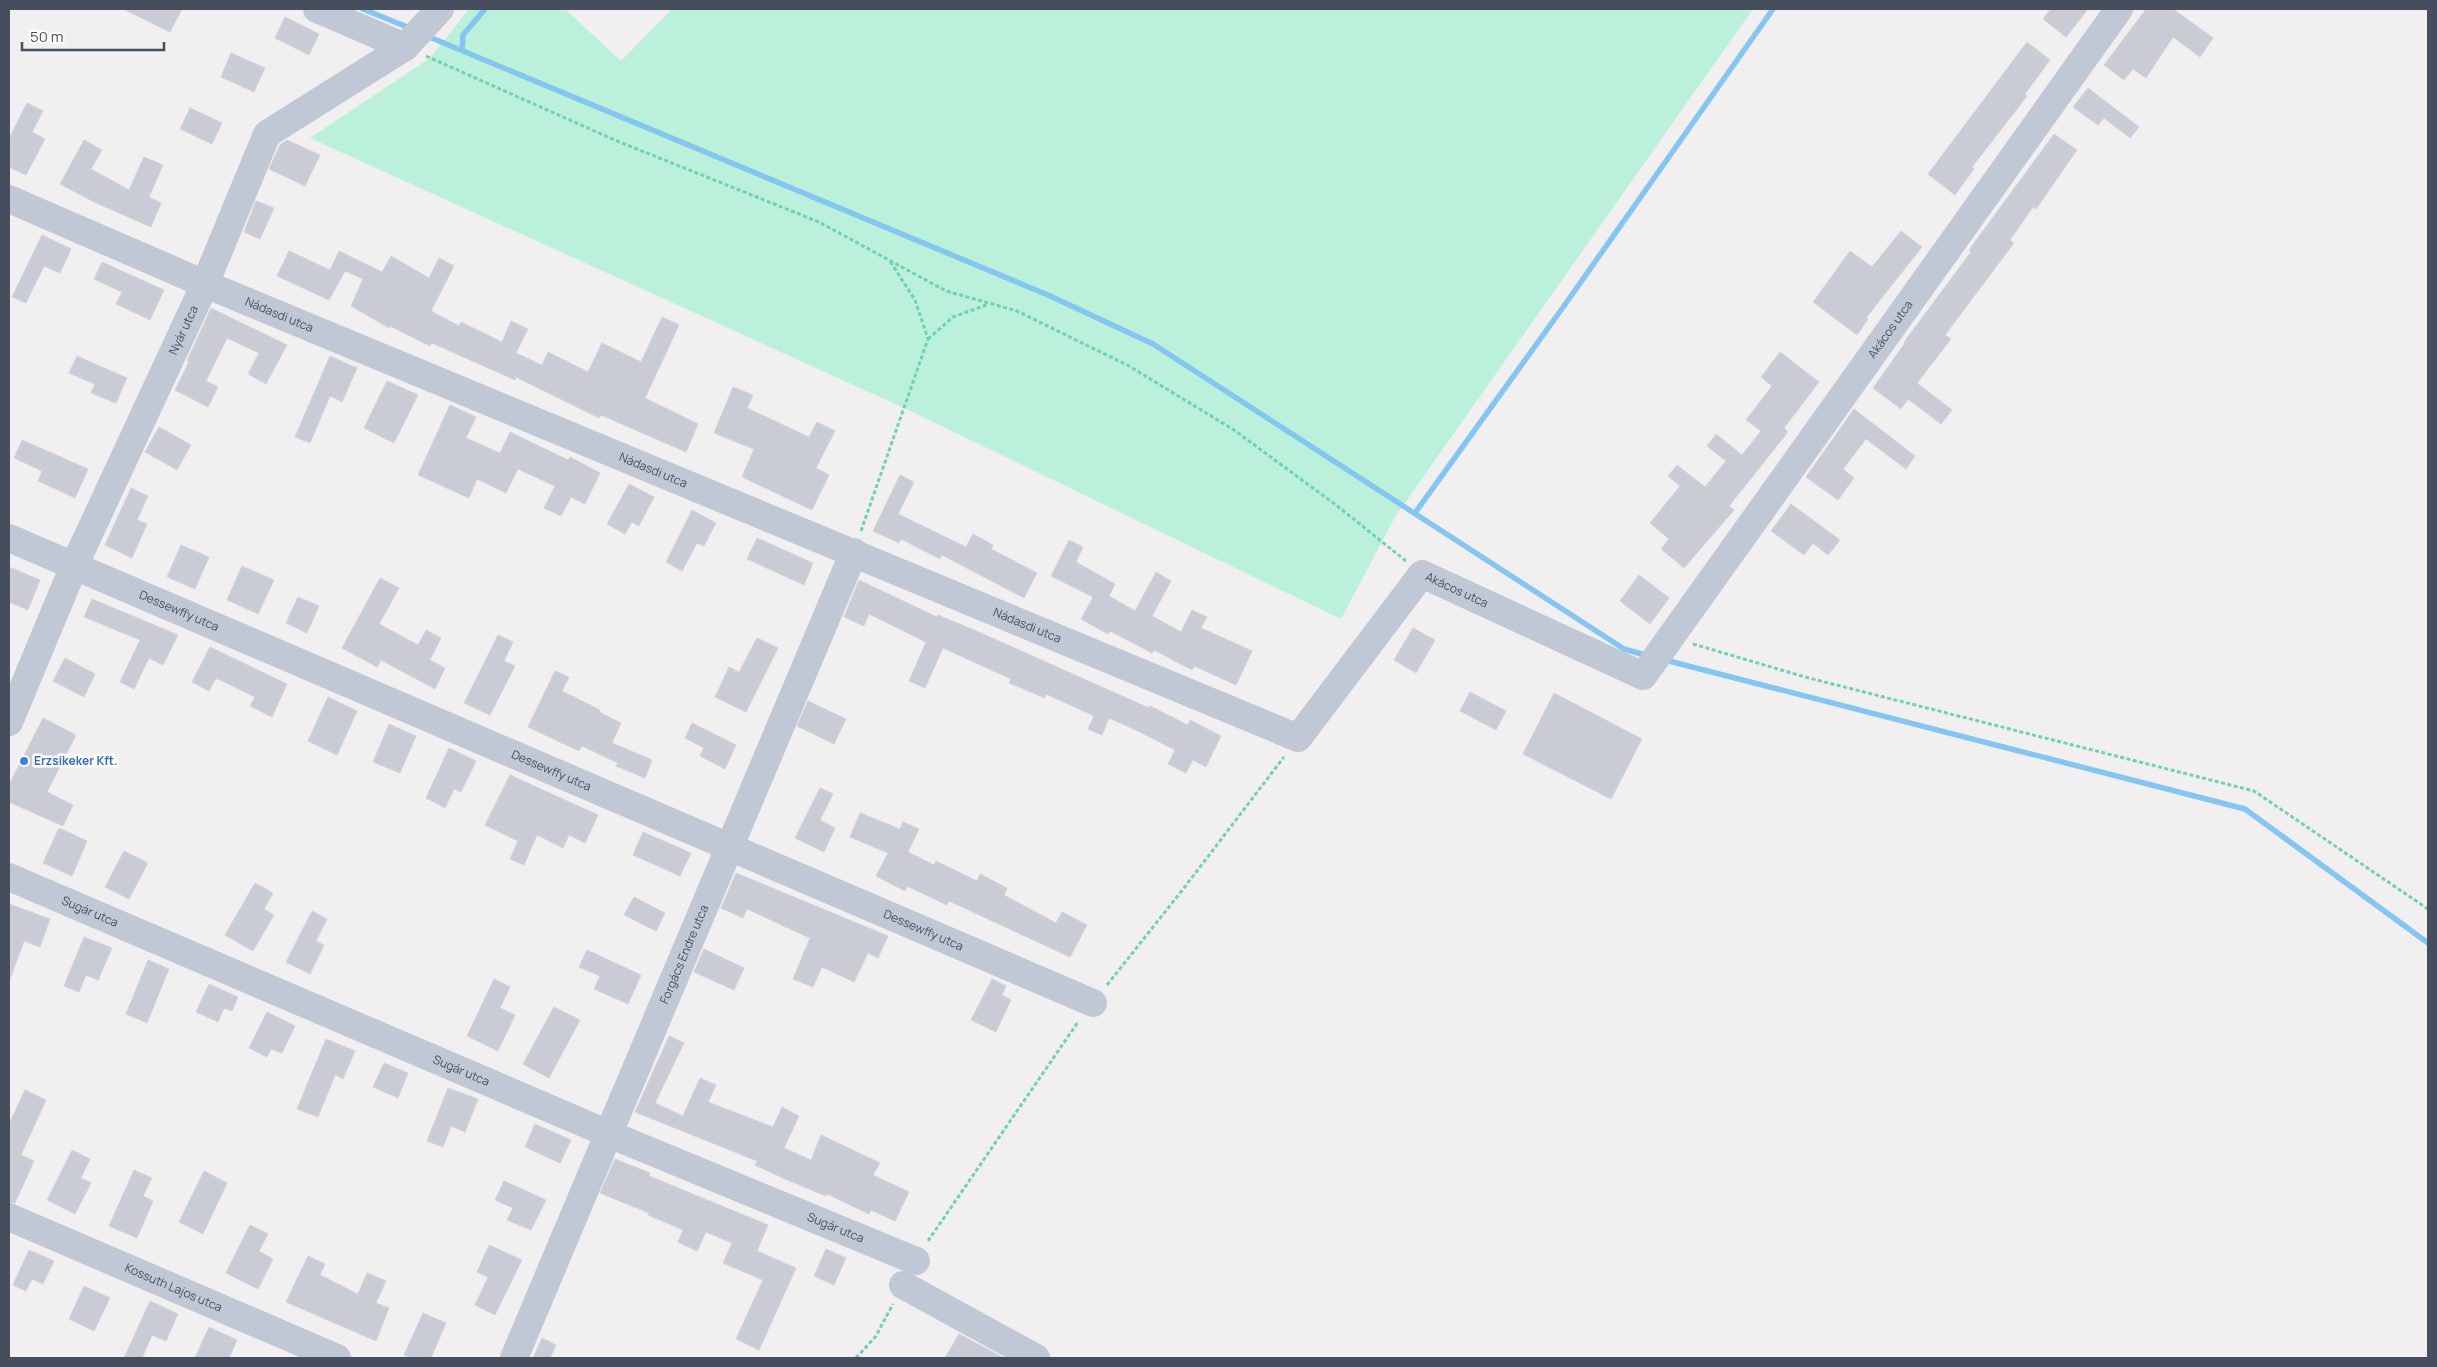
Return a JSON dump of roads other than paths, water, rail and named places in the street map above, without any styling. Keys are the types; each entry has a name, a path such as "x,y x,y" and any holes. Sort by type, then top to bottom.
{"street":[{"path":"318,9 427,22"},
{"name":"Akácos utca","path":"1298,738 1422,574 1644,676 2119,9"},
{"name":"Nyár utca","path":"9,722 74,566 205,284 267,134 427,22"},
{"name":"Nádasdi utca","path":"9,200 205,284 1298,738"},
{"name":"Dessewffy utca","path":"9,538 1093,1003"},
{"name":"Forgács Endre utca","path":"514,1358 854,552"},
{"name":"Sugár utca","path":"9,877 609,1134 916,1261"},
{"name":"Kossuth Lajos utca","path":"9,1217 337,1358"},
{"path":"903,1285 1036,1358"}],"waterway":[{"path":"363,9 412,29"},
{"path":"462,50 463,35 485,9"},
{"path":"1415,513 1564,306 1773,9"},
{"path":"427,36 1048,295 1153,344 1624,649 1649,656"},
{"path":"1665,660 2245,809 2428,943"}],"place":[{"name":"Erzsikeker Kft.","path":"24,761"}]}
